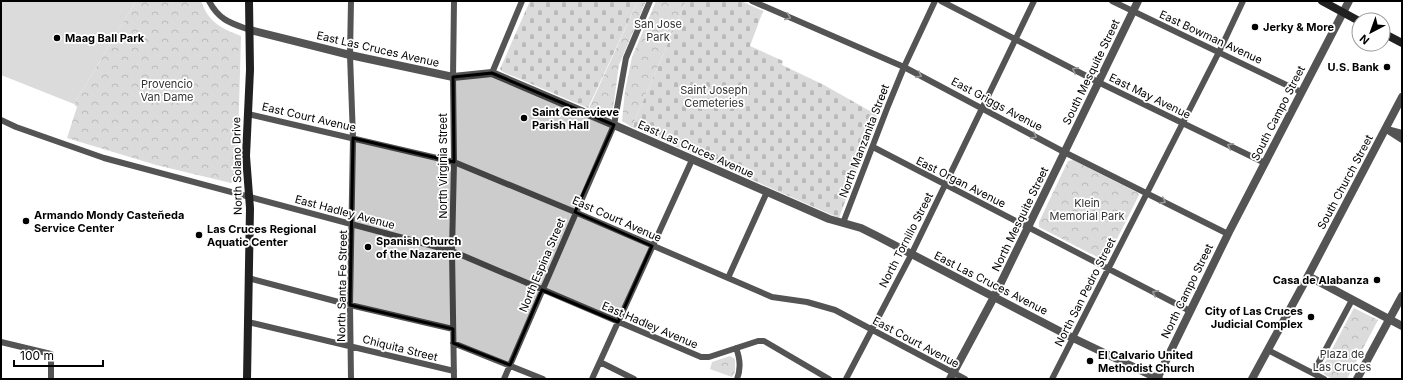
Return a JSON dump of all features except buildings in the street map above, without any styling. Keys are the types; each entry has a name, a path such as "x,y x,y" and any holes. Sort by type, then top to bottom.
{"main road":[{"name":"North Solano Drive","path":"247,379 250,208 246,156 250,70 250,1"},
{"path":"1322,1 1351,16"},
{"path":"1391,37 1402,43"}],"street":[{"name":"East Las Cruces Avenue","path":"209,1 215,12 224,20 250,30 350,55 453,78 492,73 829,219 877,236 1073,338 1157,379"},
{"name":"North Santa Fe Street","path":"351,1 350,55 353,138 353,225 350,304 351,379"},
{"name":"North Virginia Street","path":"454,1 454,162 452,251 454,379"},
{"path":"492,73 522,1"},
{"name":"North Espina Street","path":"504,379 614,125 626,58 650,1"},
{"name":"East Griggs Avenue","path":"752,1 904,67 1064,152 1228,234"},
{"name":"North Manzanita Street","path":"843,223 904,67 935,1"},
{"name":"East May Avenue","path":"941,1 1098,82 1265,163"},
{"name":"North Tornillo Street","path":"846,379 911,254 1034,1"},
{"name":"East Bowman Avenue","path":"1112,1 1132,12 1301,92"},
{"name":"South Mesquite Street","path":"1064,152 1138,1"},
{"name":"North San Pedro Street","path":"1052,379 1244,1"},
{"name":"South Campo Street","path":"1228,234 1349,1"},
{"name":"South Church Street","path":"1252,379 1402,97"},
{"name":"East Court Avenue","path":"248,114 454,162 576,212 772,297 808,302 835,310 951,376 965,379"},
{"name":"East Hadley Avenue","path":"1,120 16,127 104,158 452,251 701,358 709,357 758,341 764,341 829,379"},
{"path":"1385,129 1402,133"},
{"path":"1385,129 1402,140"},
{"name":"East Organ Avenue","path":"873,147 1190,311"},
{"name":"North Mesquite Street","path":"951,376 994,297 1064,152"},
{"path":"592,379 692,160"},
{"path":"728,278 766,192"},
{"name":"North Campo Street","path":"1157,379 1228,234"},
{"path":"1308,276 1402,326"},
{"path":"248,278 453,329"},
{"path":"1358,379 1402,296"},
{"path":"1313,373 1352,300"},
{"name":"Chiquita Street","path":"248,322 454,371"},
{"path":"1,342 51,354 51,379"},
{"path":"453,343 542,379"},
{"path":"736,348 740,369 737,379"},
{"path":"1268,350 1324,379"},
{"path":"600,362 634,379"}],"highlighted area":[{"path":"492,73 614,125 575,212 652,246 618,322 542,290 510,365 453,343 453,329 350,305 353,138 454,162 453,77"}],"green space":[{"name":"Maag Ball Park","path":"1,1 136,1 74,104 1,75"},
{"name":"Provencio Van Dame","path":"136,1 201,1 208,15 216,24 241,36 237,180 231,183 156,165 67,138 77,107 74,104"},
{"path":"530,1 638,1 588,108 503,72 500,69"},
{"name":"San Jose Park","path":"638,1 646,1 619,65 612,116 609,117 589,108"},
{"name":"San Jose Park","path":"656,1 686,1 632,127 622,121 625,91 632,57"},
{"name":"Saint Joseph Cemeteries","path":"686,1 741,1 763,11 750,46 783,61 782,65 824,85 877,115 839,218 632,127"},
{"name":"Klein Memorial Park","path":"1073,160 1138,193 1139,195 1107,259 1103,260 1039,227 1039,222 1068,161"},
{"name":"Plaza de Las Cruces","path":"1354,308 1378,320 1347,379 1336,379 1326,376 1321,370"},
{"path":"730,356 735,359 735,372 732,377 710,369 712,362"}],"place":[{"name":"Jerky & More","path":"1255,27"},
{"name":"Maag Ball Park","path":"57,38"},
{"name":"U.S. Bank","path":"1387,67"},
{"name":"Saint Genevieve Parish Hall","path":"524,118"},
{"name":"Armando Mondy Casteñeda Service Center","path":"26,221"},
{"name":"Las Cruces Regional Aquatic Center","path":"199,235"},
{"name":"Spanish Church of the Nazarene","path":"368,247"},
{"name":"Casa de Alabanza","path":"1377,280"},
{"name":"City of Las Cruces Judicial Complex","path":"1311,317"},
{"name":"El Calvario United Methodist Church","path":"1090,361"}]}
